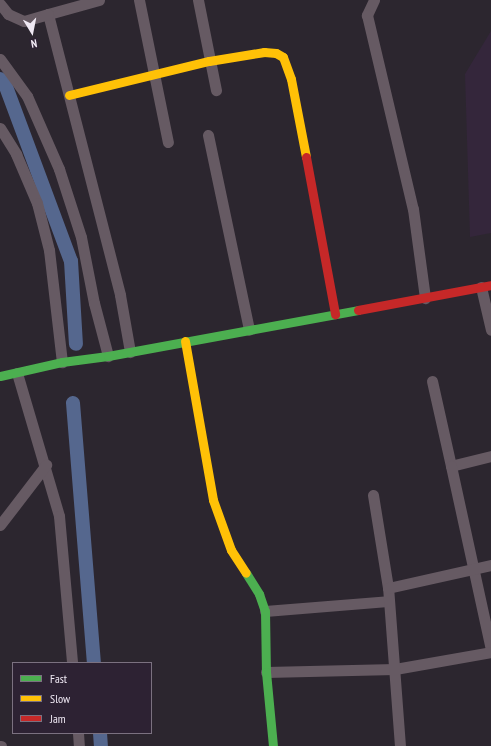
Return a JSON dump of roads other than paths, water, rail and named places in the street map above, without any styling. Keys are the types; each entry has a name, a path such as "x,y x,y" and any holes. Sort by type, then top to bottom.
{"street":[{"path":"0,4 8,14 24,21 82,2 99,0"},
{"path":"139,0 168,142"},
{"path":"198,0 216,90"},
{"path":"374,0 367,14 413,209 425,298"},
{"path":"48,14 120,294 130,352"},
{"path":"69,95 209,61 264,52 276,53 283,58 291,79 335,314"},
{"path":"0,59 27,96 59,169 81,237 94,303 108,356"},
{"path":"0,128 16,154 39,210 49,250 62,362"},
{"path":"208,135 250,330"},
{"path":"0,376 62,362 108,356 486,286 491,330"},
{"path":"185,342 213,500 231,550 259,594 265,611 266,672 273,746"},
{"path":"17,372 46,465 59,516 72,662"},
{"path":"266,672 395,669 491,650 432,382"},
{"path":"451,466 491,456"},
{"path":"0,525 46,465"},
{"path":"373,495 388,588 400,746"},
{"path":"388,588 491,565"},
{"path":"265,611 388,601"},
{"path":"78,734 79,746"}],"waterway":[{"path":"0,79 5,84 71,261 76,344"},
{"path":"73,403 94,662"},
{"path":"100,734 101,746"}]}
